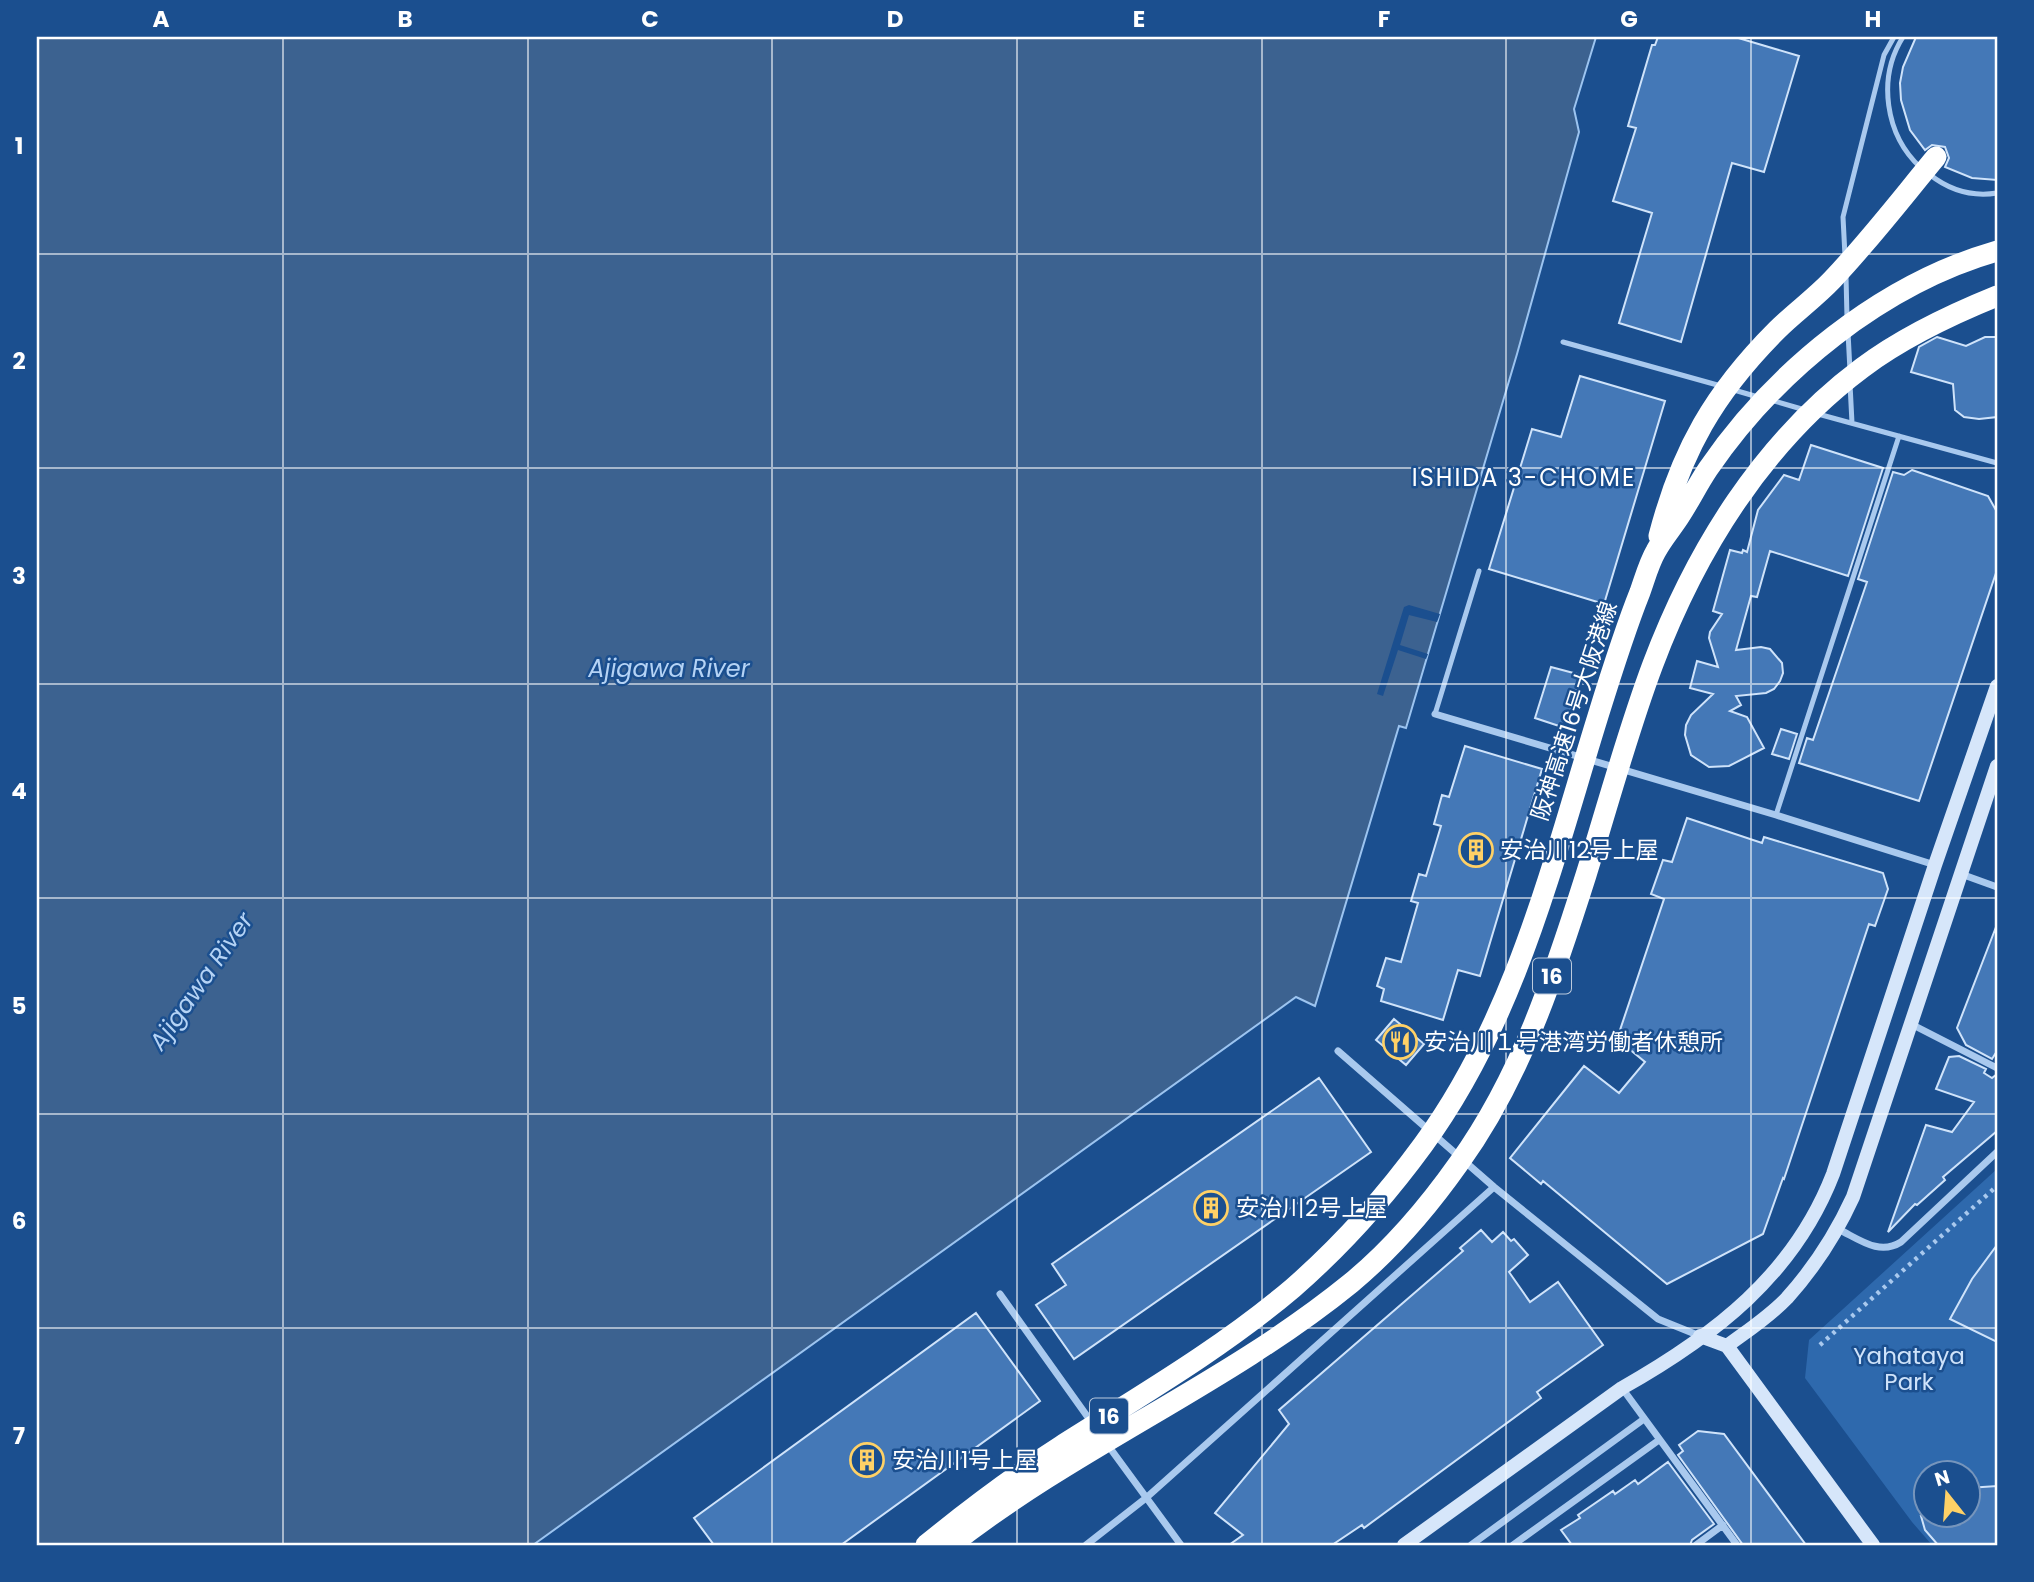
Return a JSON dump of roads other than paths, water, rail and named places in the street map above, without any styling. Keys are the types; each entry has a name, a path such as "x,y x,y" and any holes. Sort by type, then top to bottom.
{"highway":[{"path":"1655,552 1683,461 1718,397 1751,357 1830,282 1936,157"},
{"name":"阪神高速16号大阪港線","path":"926,1545 1044,1457 1188,1367 1293,1288 1344,1239 1388,1190 1447,1110 1475,1062 1504,1002 1534,926 1609,679 1655,552 1707,470 1747,418 1804,360 1865,314 1913,286 1997,251"},
{"name":"16","path":"951,1545 1049,1476 1267,1345 1310,1315 1354,1281 1431,1201 1472,1144 1499,1100 1524,1049 1572,918 1653,663 1682,596 1727,515 1755,475 1798,425 1825,398 1863,367 1938,321 1997,296"}],"street":[{"path":"1404,1545 1754,1296 1798,1243 1814,1218 1833,1174 1997,686"},
{"path":"1435,714 1935,865"},
{"path":"1727,1346 1786,1299 1838,1229 1853,1197 1996,776"},
{"path":"1961,874 1997,887"},
{"path":"1911,1024 1996,1066"},
{"path":"1338,1051 1494,1187 1658,1319 1727,1346 1872,1545"},
{"path":"1838,1229 1878,1248 1891,1248 1901,1242 1997,1152"},
{"path":"1086,1545 1146,1498 1494,1187"},
{"path":"1000,1294 1181,1545"},
{"path":"1622,1388 1737,1545"},
{"path":"1471,1545 1644,1419"},
{"path":"1513,1545 1659,1440"},
{"path":"1696,1545 1723,1525"}],"lane":[{"path":"1852,423 1843,217 1884,55 1894,37"},
{"path":"1903,37 1892,58 1888,76 1892,124 1902,146 1918,166 1941,183 1962,192 1984,195 1997,193"},
{"path":"1563,342 1997,463"},
{"path":"1776,816 1899,436"},
{"path":"1435,714 1479,571"}],"water":[{"name":"Ajigawa River","path":"37,37 1596,37 1574,109 1579,132 1517,354 1406,728 1399,726 1315,1006 1296,997 533,1545 37,1545"}],"place":[{"name":"安治川12号上屋","path":"1476,850"},
{"name":"安治川１号港湾労働者休憩所","path":"1400,1042"},
{"name":"安治川2号上屋","path":"1211,1208"},
{"name":"安治川1号上屋","path":"867,1460"}],"district":[{"name":"ISHIDA 3-CHOME","path":"1524,477"}],"park label":[{"name":"Yahataya Park","path":"1909,1369"}]}
